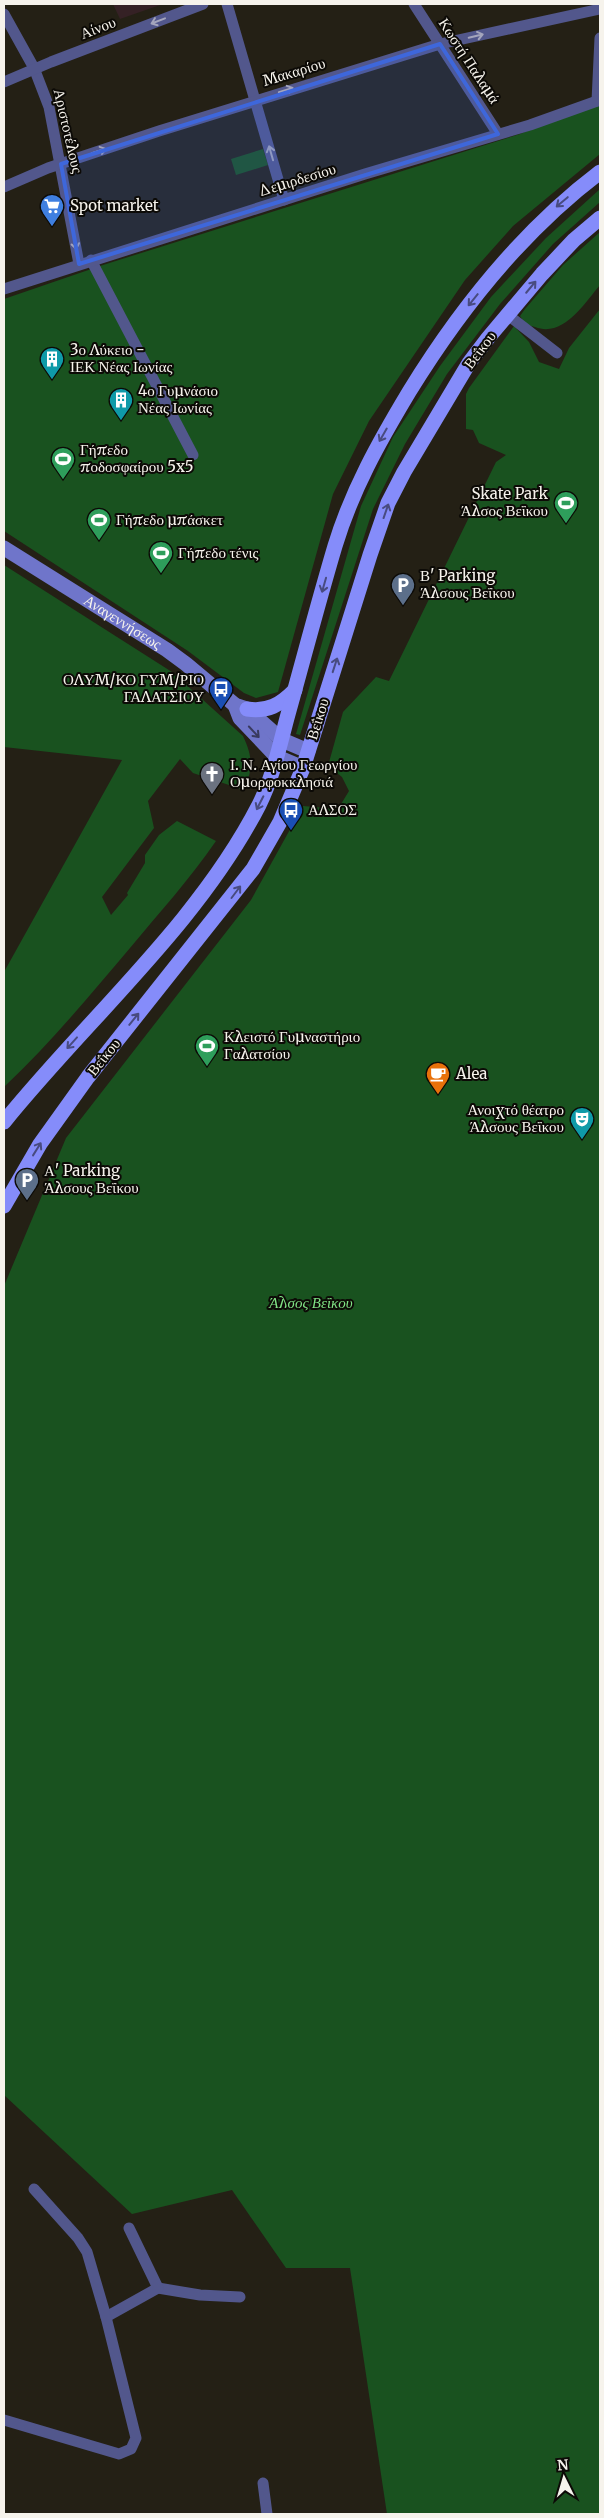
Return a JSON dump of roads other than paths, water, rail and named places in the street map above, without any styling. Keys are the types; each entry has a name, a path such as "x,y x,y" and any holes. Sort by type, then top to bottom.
{"main road":[{"name":"Βεΐκου","path":"4,1122 174,928 232,852 271,780 336,545 356,487 390,423 440,342 486,284 549,214 600,172"},
{"name":"Βεΐκου","path":"4,1206 40,1144 88,1077 253,869 280,822 303,768 388,503 423,439 469,363 508,315 574,240 600,218"},
{"path":"241,707 258,710 271,708 284,701 296,689"}],"street":[{"name":"Αίνου","path":"4,82 34,68 203,4"},
{"path":"227,4 284,200"},
{"name":"Κωστή Παλαμά","path":"414,4 498,134"},
{"name":"Μακαρίου","path":"4,187 61,164 255,100 440,44 600,9"},
{"name":"Αριστοτέλους","path":"4,14 34,68 49,107 79,264"},
{"path":"598,100 600,38"},
{"name":"Δεμιρδεσίου","path":"4,289 91,260 498,134 598,100"},
{"path":"91,260 193,455"},
{"path":"508,315 557,353"},
{"name":"Αναγεννήσεως","path":"4,548 173,655 282,740 308,751"},
{"name":"Αναγεννήσεως","path":"241,707 240,718 277,757 303,768"},
{"path":"4,2420 106,2452 119,2454 132,2449 136,2438 106,2317 87,2252 78,2238 34,2189"},
{"path":"130,2228 158,2288"},
{"path":"106,2317 158,2288 200,2295 240,2296"},
{"path":"263,2483 268,2514"}],"place":[{"name":"Spot market","path":"52,227"},
{"name":"3ο Λύκειο - ΙΕΚ Νέας Ιωνίας","path":"52,380"},
{"name":"4ο Γυμνάσιο Νέας Ιωνίας","path":"121,421"},
{"name":"Γήπεδο ποδοσφαίρου 5x5","path":"63,480"},
{"name":"Skate Park Άλσος Βεΐκου","path":"566,524"},
{"name":"Γήπεδο μπάσκετ","path":"99,541"},
{"name":"Γήπεδο τένις","path":"161,574"},
{"name":"Β' Parking Άλσους Βεΐκου","path":"403,606"},
{"name":"ΟΛΥΜ/ΚΟ ΓΥΜ/ΡΙΟ ΓΑΛΑΤΣΙΟΥ","path":"221,710"},
{"name":"Ι. Ν. Αγίου Γεωργίου Ομορφοκκλησιά","path":"212,795"},
{"name":"ΑΛΣΟΣ","path":"291,831"},
{"name":"Κλειστό Γυμναστήριο Γαλατσίου","path":"207,1067"},
{"name":"Alea","path":"438,1095"},
{"name":"Ανοιχτό θέατρο Άλσους Βεΐκου","path":"582,1140"},
{"name":"Α' Parking Άλσους Βεΐκου","path":"27,1201"}],"park label":[{"name":"Άλσος Βεΐκου","path":"311,1303"}]}
